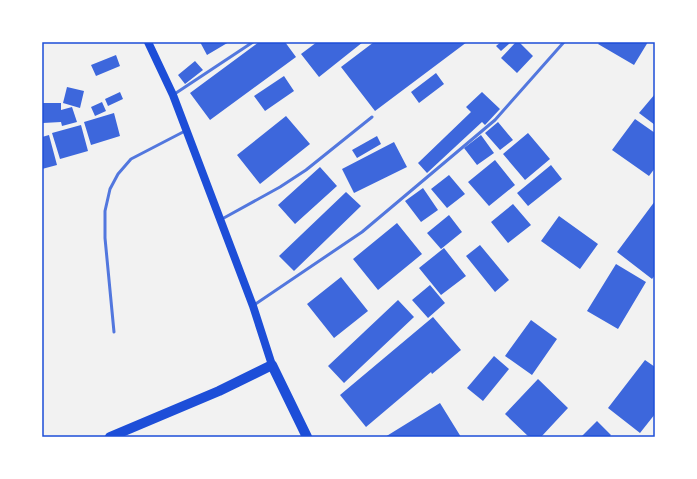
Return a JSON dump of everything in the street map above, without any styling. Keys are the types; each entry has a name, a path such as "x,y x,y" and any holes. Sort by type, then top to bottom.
{"main road":[{"path":"148,42 173,95 253,306 272,365 307,437"},
{"path":"110,437 219,390 272,365"}],"lane":[{"path":"173,95 253,42"},
{"path":"253,306 362,232 495,120 564,42"},
{"path":"220,220 280,187 306,170 372,117"},
{"path":"114,332 105,238 105,211 110,189 118,174 131,159 186,130"}],"building":[{"path":"200,42 229,42 207,55"},
{"path":"259,42 285,42 296,57 210,120 190,93"},
{"path":"317,42 363,42 319,77 301,54"},
{"path":"374,42 467,42 375,111 341,67"},
{"path":"501,42 511,42 501,51 496,46"},
{"path":"516,42 519,42 533,56 517,73 501,58"},
{"path":"600,42 648,42 634,65 598,44"},
{"path":"116,55 120,66 96,76 91,65"},
{"path":"195,61 203,70 185,84 178,75"},
{"path":"436,73 444,84 419,103 411,92"},
{"path":"284,76 294,91 265,111 254,96"},
{"path":"67,87 84,91 80,108 63,103"},
{"path":"120,92 123,99 108,106 105,99"},
{"path":"482,92 500,109 485,125 482,122 427,173 418,163 471,112 466,107"},
{"path":"655,94 655,125 639,113"},
{"path":"102,102 106,111 95,116 91,107"},
{"path":"43,103 61,103 61,110 72,107 77,122 62,126 61,122 43,123"},
{"path":"114,113 120,136 91,145 84,122"},
{"path":"286,116 310,144 260,184 237,155"},
{"path":"635,119 655,133 655,168 649,176 612,150"},
{"path":"498,122 513,140 500,150 485,133"},
{"path":"81,125 88,151 60,159 52,133"},
{"path":"528,133 550,159 525,180 503,154"},
{"path":"49,135 57,165 42,169 42,137"},
{"path":"481,135 494,153 477,165 464,148"},
{"path":"377,136 381,144 357,158 352,150"},
{"path":"394,142 407,167 354,193 342,169"},
{"path":"495,160 515,185 489,206 468,182"},
{"path":"551,165 562,179 528,206 517,193"},
{"path":"320,167 337,186 295,224 278,205"},
{"path":"449,175 465,194 447,208 431,189"},
{"path":"423,188 438,210 421,222 405,201"},
{"path":"346,192 361,206 294,271 279,256"},
{"path":"655,201 655,275 652,279 617,252"},
{"path":"513,204 531,225 508,243 491,222"},
{"path":"449,215 462,232 441,249 427,233"},
{"path":"559,216 598,244 580,269 541,241"},
{"path":"397,223 422,254 378,290 353,259"},
{"path":"480,245 509,280 495,292 466,256"},
{"path":"444,248 466,276 441,295 419,268"},
{"path":"616,264 646,282 618,329 587,311"},
{"path":"341,277 368,311 334,338 307,304"},
{"path":"430,285 445,303 428,318 412,300"},
{"path":"398,300 414,317 344,383 328,366"},
{"path":"433,317 461,350 432,374 431,372 366,427 340,395"},
{"path":"531,320 557,339 532,375 505,356"},
{"path":"494,356 509,369 483,401 467,388"},
{"path":"645,360 655,367 655,414 640,433 608,408"},
{"path":"538,379 568,408 541,437 529,437 505,414"},
{"path":"440,403 461,437 385,437"},
{"path":"597,421 611,435 609,437 581,437"}]}
